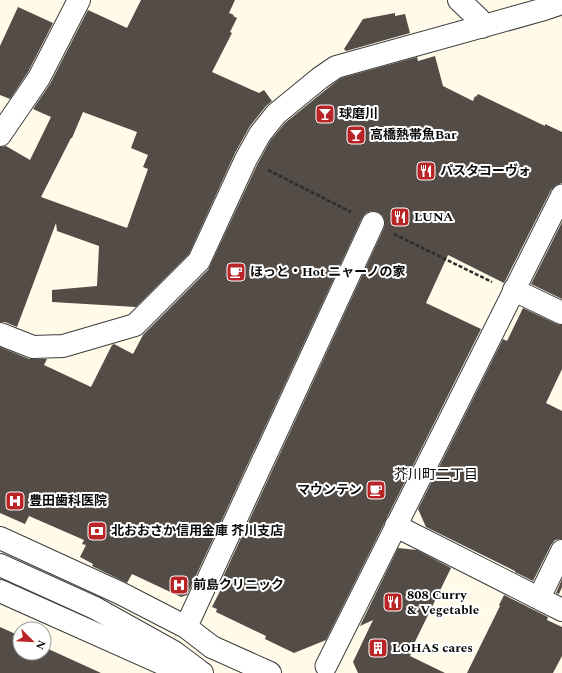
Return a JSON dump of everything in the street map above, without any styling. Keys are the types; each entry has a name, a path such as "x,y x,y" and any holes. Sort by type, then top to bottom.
{"street":[{"path":"0,135 39,78 79,0"},
{"path":"459,0 479,19 482,27"},
{"path":"0,334 33,347 63,346 135,325 199,261 246,159 260,134 276,114 320,78 336,67 482,27 562,3"},
{"path":"326,666 562,195"},
{"path":"186,627 374,223"},
{"path":"514,290 562,313"},
{"path":"396,526 562,610"},
{"path":"0,538 120,593 186,627 212,647"},
{"path":"539,598 562,551"},
{"path":"0,565 95,608 174,652 201,673"},
{"path":"0,591 168,666 201,673"},
{"path":"95,608 181,638 212,647 270,673"}],"building":[{"path":"141,0 235,0 229,13 237,18 230,32 232,33 212,72 259,93 264,90 272,101 266,106 250,126 235,153 189,254 136,307 52,302 52,290 97,286 99,246 57,231 56,223 17,327 5,322 0,322 0,147 6,146 30,160 51,117 33,109 50,84 88,10 127,28","holes":["83,112 137,132 131,148 148,155 143,167 148,169 127,228 41,197 72,138"]},
{"path":"18,7 53,23 28,72 10,99 0,95 0,46"},
{"path":"395,13 395,16 405,14 410,33 346,51 344,49 363,19"},
{"path":"435,56 443,86 473,101 475,96 476,97 478,94 545,126 545,124 562,132 562,183 556,185 551,190 504,283 448,255 426,303 481,329 326,640 294,653 265,639 266,636 216,612 217,609 212,607 222,587 218,588 384,228 385,222 383,216 378,212 371,211 366,213 362,218 187,595 181,597 132,574 127,583 92,566 93,564 80,557 86,545 82,544 84,540 29,516 25,524 0,513 0,347 29,359 47,359 44,365 91,387 112,345 114,344 133,354 143,335 208,270 257,165 270,141 285,123 341,78 417,57 418,61"},
{"path":"562,222 562,299 531,284"},
{"path":"523,308 562,325 562,369 546,403 562,411 562,539 555,540 551,545 533,581 426,527 418,509 503,339 507,341"},
{"path":"398,548 417,550 451,568 409,654 411,654 410,656 445,673 358,673 353,662 373,620 360,626"},
{"path":"562,579 562,587 559,594 556,593"},
{"path":"504,595 548,617 547,620 562,627 562,656 553,673 467,673"},
{"path":"0,627 12,632 12,661 52,661 52,651 101,673 0,673"}],"place":[{"name":"球磨川","path":"325,114"},
{"name":"高橋熱帯魚Bar","path":"356,135"},
{"name":"パスタコーヴォ","path":"426,171"},
{"name":"LUNA","path":"400,217"},
{"name":"ほっと・Hot ニャーノの家","path":"236,272"},
{"name":"マウンテン","path":"376,490"},
{"name":"豊田歯科医院","path":"15,501"},
{"name":"北おおさか信用金庫 芥川支店","path":"97,531"},
{"name":"前島クリニック","path":"179,585"},
{"name":"808 Curry & Vegetable","path":"393,602"},
{"name":"LOHAS cares","path":"378,648"}],"district":[{"name":"芥川町二丁目","path":"436,474"}]}
